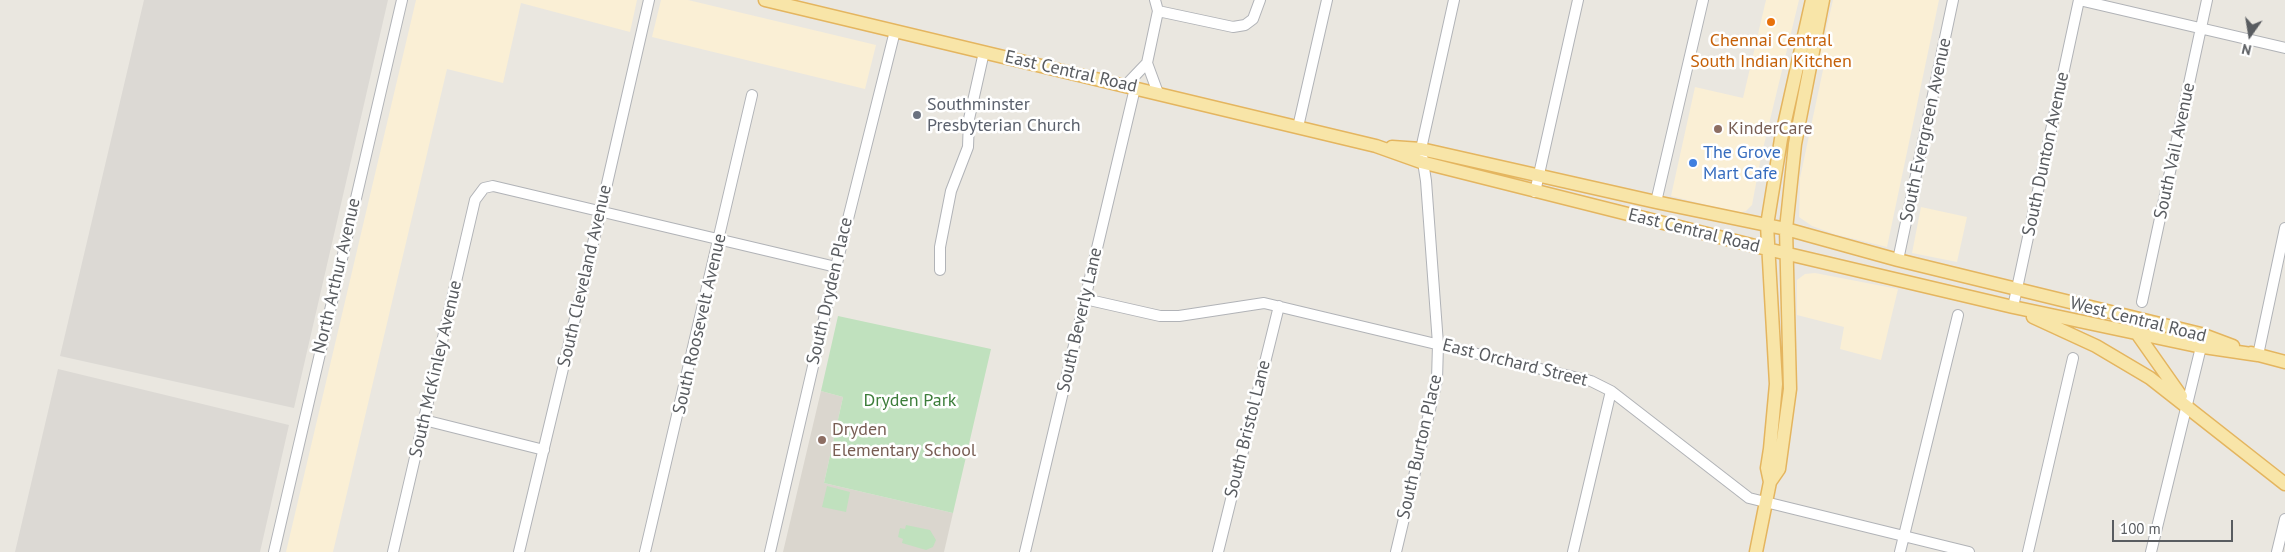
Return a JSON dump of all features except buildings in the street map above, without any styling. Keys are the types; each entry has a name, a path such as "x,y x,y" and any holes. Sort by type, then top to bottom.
{"main road":[{"name":"East Central Road","path":"765,0 1376,146 1538,176 1786,229 1898,260 2017,289"},
{"path":"1756,552 1770,482 1767,468 1776,384 1767,225 1781,139 1812,0"},
{"path":"1770,482 1779,469 1790,389 1786,229 1794,144 1823,0"},
{"name":"East Central Road","path":"1421,155 1535,192 2013,307"},
{"name":"West Central Road","path":"2017,289 2201,334 2258,355 2285,362"},
{"path":"2013,307 2096,346 2150,378 2285,484"},
{"name":"West Central Road","path":"2013,307 2201,347 2258,355"},
{"path":"2112,312 2138,334 2188,406"}],"street":[{"name":"North Arthur Avenue","path":"274,552 402,0"},
{"name":"South Cleveland Avenue","path":"520,552 649,0"},
{"path":"1130,86 1147,63 1158,11 1155,0"},
{"path":"1158,11 1233,27 1245,25 1253,19 1260,0"},
{"path":"1298,127 1327,0"},
{"path":"1421,155 1454,0"},
{"path":"1535,192 1578,0"},
{"path":"1656,202 1703,0"},
{"name":"South Evergreen Avenue","path":"1898,260 1953,0"},
{"path":"2079,0 2285,48"},
{"name":"South Dunton Avenue","path":"2013,307 2079,0"},
{"name":"South Vail Avenue","path":"2142,302 2208,0"},
{"name":"South Dryden Place","path":"770,552 836,267 895,31"},
{"path":"940,270 938,258 951,191 968,146 969,119 984,52"},
{"path":"1147,63 1158,93"},
{"name":"South Beverly Lane","path":"1025,552 1085,299 1130,86"},
{"name":"South Roosevelt Avenue","path":"644,552 720,240 752,95"},
{"name":"South Burton Place","path":"1396,552 1437,380 1438,344 1426,180 1421,155"},
{"name":"South McKinley Avenue","path":"393,552 475,200 484,188 493,186 601,210"},
{"path":"601,210 836,267"},
{"path":"2258,355 2285,228"},
{"name":"East Orchard Street","path":"1085,299 1160,316 1179,316 1252,303 1278,306 1591,381 1611,391 1749,498 1969,552"},
{"name":"South Bristol Lane","path":"1218,552 1278,306"},
{"path":"1900,552 1958,315"},
{"path":"2151,552 2201,347"},
{"path":"2028,552 2073,358"},
{"path":"1573,552 1611,391"},
{"path":"424,420 544,450"},
{"path":"2277,552 2285,519"}],"shaded area":[{"path":"144,0 388,0 294,408 60,356"},
{"path":"416,0 637,0 630,32 521,3 503,83 447,69 333,552 286,552"},
{"path":"661,0 688,0 876,45 865,89 652,37"},
{"path":"1766,0 1799,0 1761,157 1752,205 1746,211 1739,213 1671,196 1695,87 1743,98"},
{"path":"1833,0 1939,0 1887,247 1834,234 1812,226 1799,217 1800,178 1823,70 1817,68"},
{"path":"1921,207 1967,217 1957,262 1912,253"},
{"path":"1815,273 1898,289 1881,360 1840,349 1844,327 1797,315 1797,280 1805,274"},
{"path":"58,369 289,425 260,552 15,552"},
{"name":"Dryden Elementary School","path":"821,391 843,397 824,483 953,513 944,552 783,552"}],"green space":[{"name":"Dryden Park","path":"838,316 991,349 953,513 824,483 843,397 821,391"},
{"path":"827,486 850,492 846,512 822,507"},
{"path":"906,525 930,530 936,540 933,547 926,550 902,543 903,539 898,537 900,528 905,529"}],"place":[{"name":"Chennai Central South Indian Kitchen","path":"1771,22"},
{"name":"Southminster Presbyterian Church","path":"917,115"},
{"name":"KinderCare","path":"1718,129"},
{"name":"The Grove Mart Cafe","path":"1693,163"},
{"name":"Dryden Elementary School","path":"822,440"}]}
